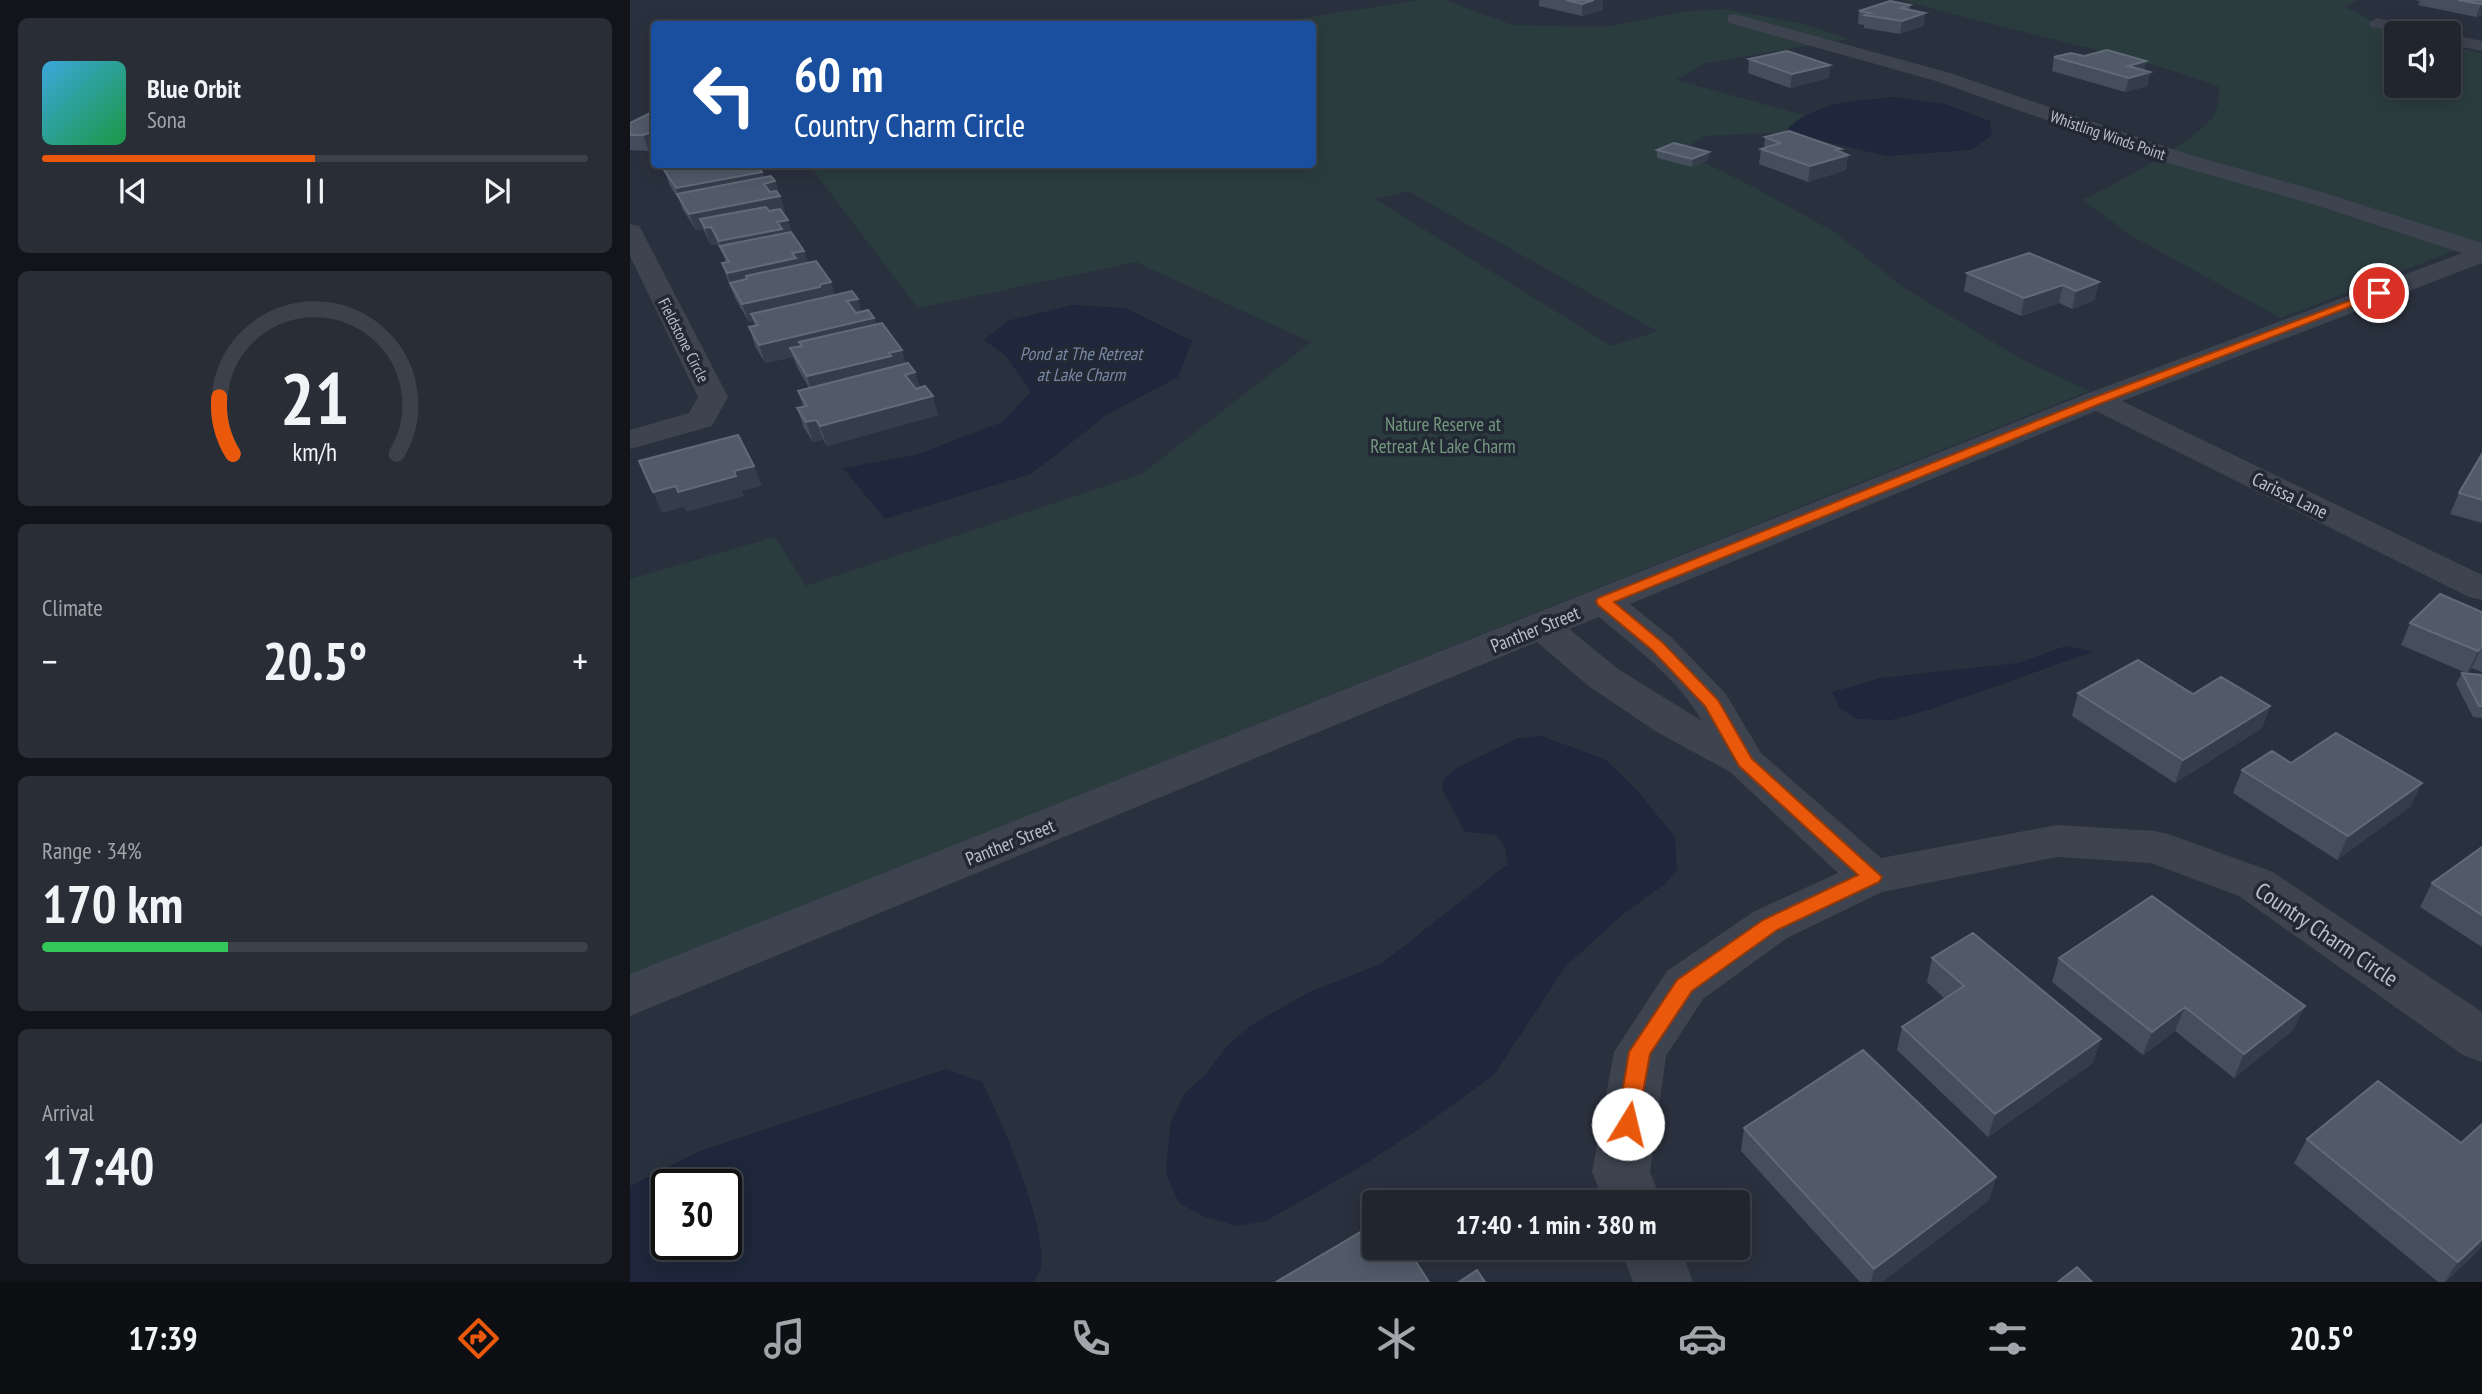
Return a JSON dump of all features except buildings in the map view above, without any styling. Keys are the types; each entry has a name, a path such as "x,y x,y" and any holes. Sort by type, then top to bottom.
{"street":[{"name":"Whistling Winds Point","path":"1734,19 1943,77 2176,158 2317,198 2482,253"},
{"path":"2377,23 2384,25"},
{"path":"2461,42 2482,47"},
{"name":"Fieldstone Circle","path":"630,231 713,397 701,419 630,440"},
{"name":"Panther Street","path":"630,996 2097,400 2482,253"},
{"name":"Carissa Lane","path":"2097,400 2482,589"},
{"path":"1603,601 1658,646 1712,703 1745,762"},
{"path":"1542,627 1604,678 1637,701 1745,762 1872,877"},
{"path":"1637,701 1689,679"},
{"name":"Country Charm Circle","path":"1628,1190 1621,1172 1640,1052 1685,985 1770,925 1872,877 2057,841 2155,847 2256,884 2482,1040"},
{"path":"1655,1260 1663,1282"}],"green space":[{"name":"Nature Reserve at Retreat At Lake Charm","path":"1419,0 1445,0 1512,25 1605,27 1683,12 1724,9 1800,23 1849,39 1705,63 1676,80 1803,115 1784,132 1704,136 1681,151 1748,184 1836,233 1901,286 2019,358 2089,391 630,975 630,579 775,537 806,586 1142,474 1311,342 1136,262 918,308 811,168 1316,168 1316,21 1286,21","holes":["1408,191 1656,332 1611,346 1375,199"]},
{"path":"1902,0 2358,0 2345,7 2384,27 2384,98 2461,98 2461,48 2482,53 2482,245 2474,243 2281,318 2130,235 2083,200 2157,160 2196,133 2217,109 2219,87 2146,63"}],"water":[{"path":"1895,97 1945,104 1990,121 1992,135 1971,150 1887,156 1784,132 1822,108"},
{"name":"Pond at The Retreat at Lake Charm","path":"1072,305 1126,308 1192,341 1178,377 1108,414 1031,474 885,519 843,468 916,455 1002,422 1031,392 1005,355 984,340 1007,321"},
{"path":"2066,646 2092,652 1929,710 1891,720 1856,719 1840,708 1832,692 1881,678 2018,663"},
{"path":"1541,736 1605,759 1636,789 1675,837 1677,871 1666,883 1621,916 1565,967 1494,1075 1422,1127 1362,1166 1266,1221 1237,1226 1203,1216 1179,1203 1166,1173 1170,1124 1184,1094 1206,1074 1228,1045 1250,1026 1311,991 1381,964 1508,864 1504,845 1496,835 1465,832 1442,789 1444,779 1455,769 1518,738"},
{"path":"946,1069 982,1082 991,1099 1030,1201 1041,1250 1041,1268 1033,1282 630,1282 630,1186 651,1176 651,1260 742,1260 742,1169 664,1169 700,1151"}],"route":[{"path":"1628,1124 1640,1052 1685,985 1770,925 1872,877 1745,762 1712,703 1658,646 1603,601 2097,400 2379,293"}]}
